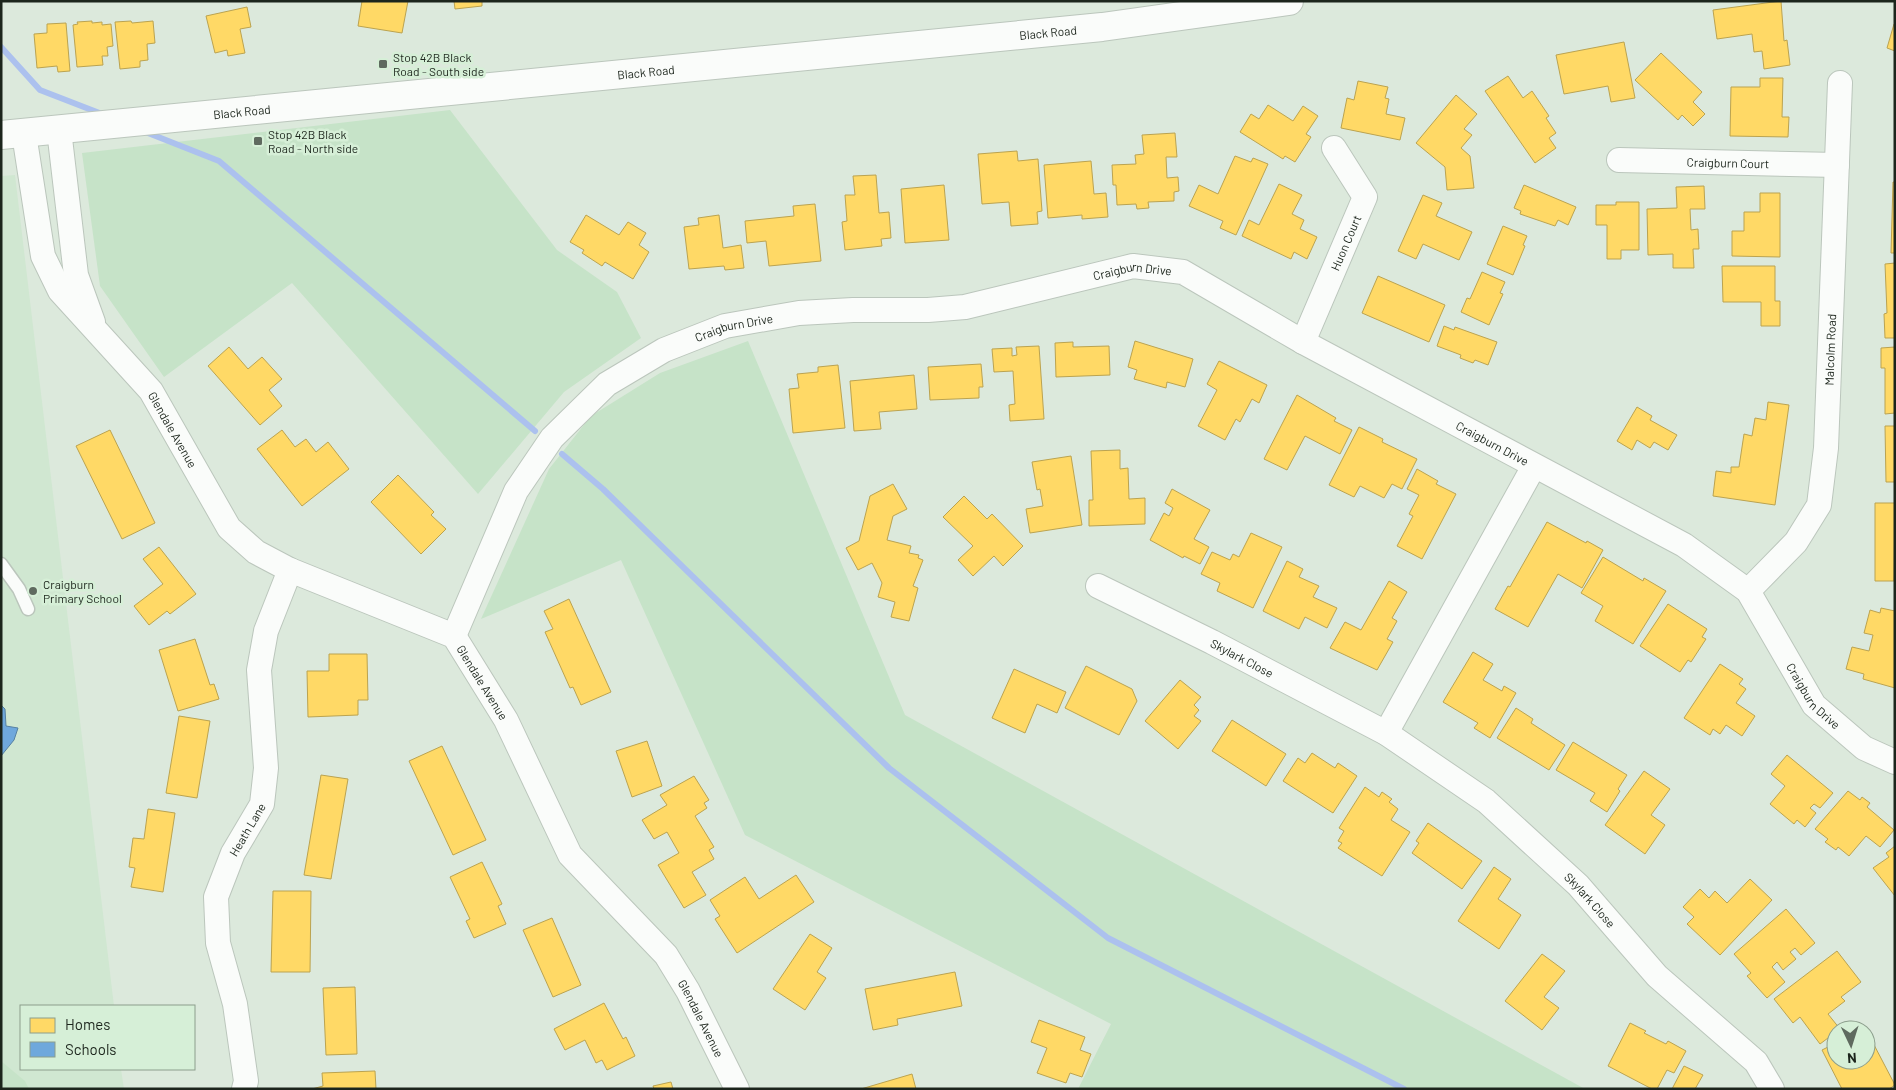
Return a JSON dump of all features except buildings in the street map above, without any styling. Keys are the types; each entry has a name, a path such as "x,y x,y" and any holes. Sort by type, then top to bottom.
{"main road":[{"name":"Black Road","path":"12,135 1102,27 1289,1"}],"street":[{"name":"Malcolm Road","path":"1748,590 1796,542 1819,505 1826,448 1840,83"},
{"name":"Glendale Avenue","path":"59,130 76,276 98,333"},
{"name":"Glendale Avenue","path":"12,135 43,256 60,292 151,391 229,528 256,552 290,570 454,636 506,720 570,855 666,955 688,990 737,1089"},
{"name":"Huon Court","path":"1303,342 1365,197 1334,148"},
{"name":"Craigburn Court","path":"1619,160 1837,165"},
{"name":"Craigburn Drive","path":"454,636 516,491 552,438 607,384 664,350 725,326 799,313 853,310 928,310 966,307 1133,266 1183,272 1303,342 1684,545 1748,590 1814,704 1864,748 1895,762"},
{"path":"1386,733 1534,466"},
{"name":"Heath Lane","path":"244,1089 246,1081 235,1004 218,943 216,897 233,852 262,804 266,768 259,670 266,631 290,570"},
{"name":"Skylark Close","path":"1098,586 1212,642 1386,733 1486,801 1578,885 1657,976 1756,1062 1772,1089"}],"lane":[{"path":"1,564 19,589 28,609"}],"shaded area":[{"path":"450,110 557,250 617,292 641,338 564,392 478,494 292,283 164,377 100,286 82,153"},
{"name":"Craigburn Primary School","path":"15,175 114,1005 20,1005 20,1070 121,1070 124,1089 1,1089 1,176"},
{"path":"748,341 905,715 1585,1089 1078,1089 1111,1024 745,835 621,560 481,619 549,469 591,416 660,373"},
{"path":"1,1061 25,1081 29,1089 1,1089"}],"waterway":[{"path":"1,47 40,90 102,114"},
{"path":"143,131 219,161 535,431"},
{"path":"562,454 603,489 889,768 1108,938 1404,1089"}],"place":[{"name":"Stop 42B Black Road - South side","path":"383,64"},
{"name":"Stop 42B Black Road - North side","path":"258,141"},
{"name":"Craigburn Primary School","path":"33,591"}]}
